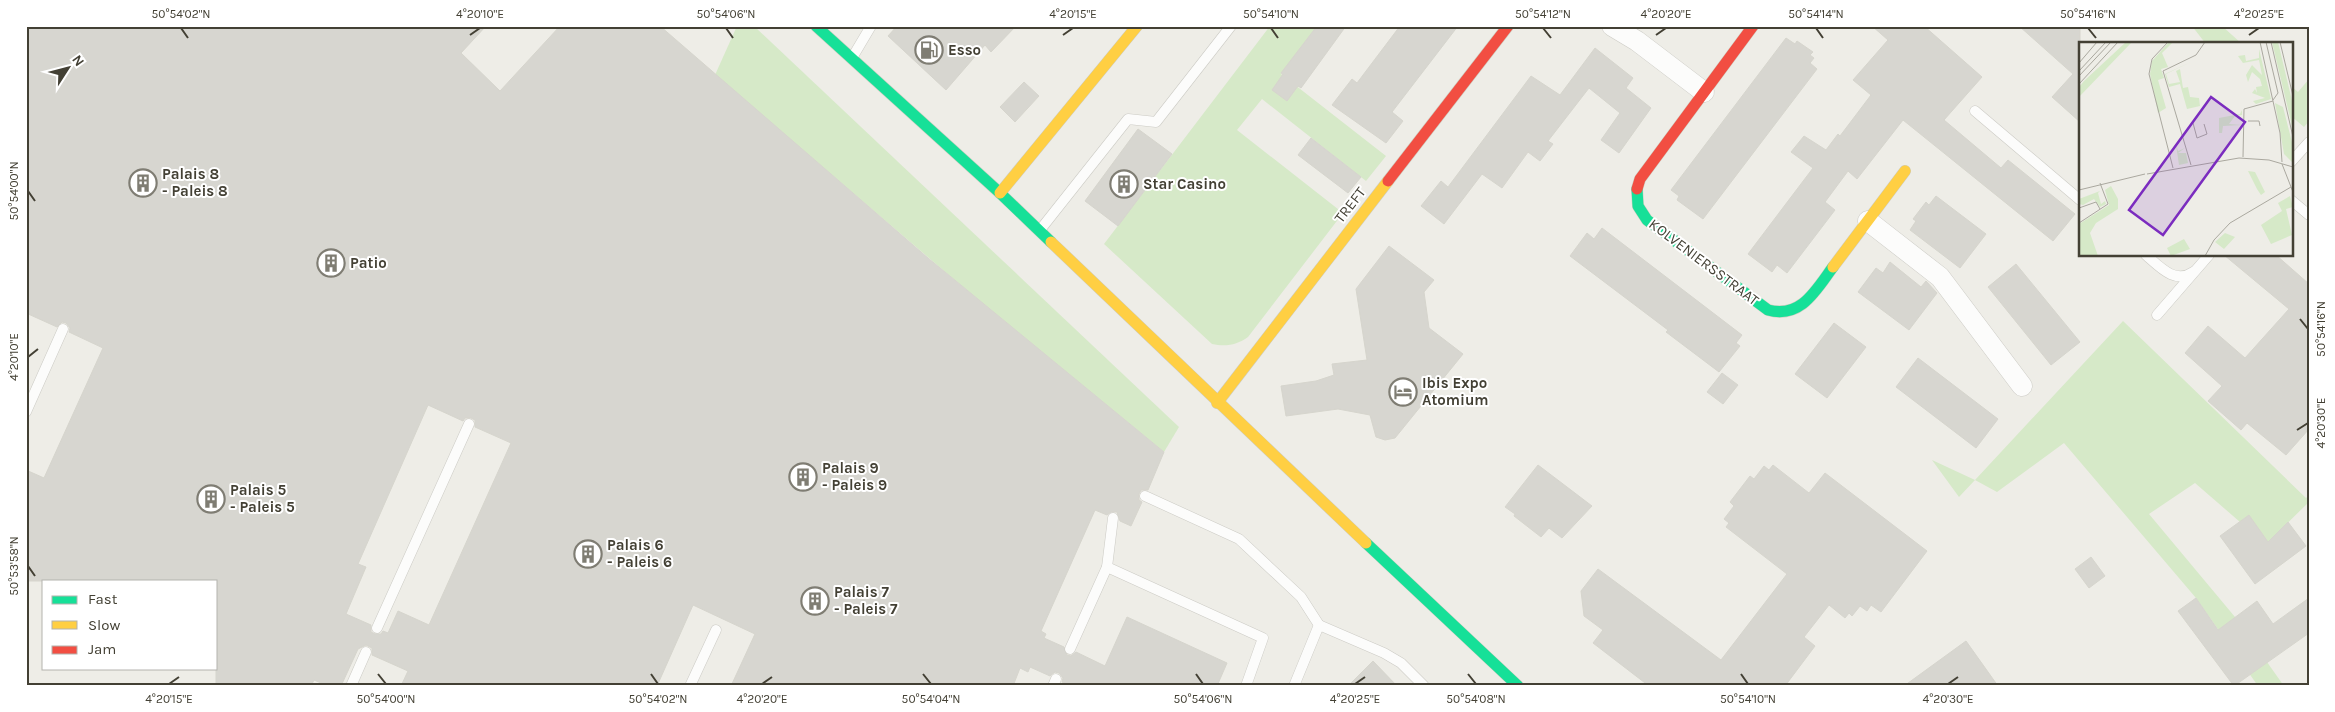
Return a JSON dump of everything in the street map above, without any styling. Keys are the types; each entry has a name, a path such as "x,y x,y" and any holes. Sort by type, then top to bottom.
{"main road":[{"path":"816,26 1000,193 1217,403 1518,686"},
{"path":"1000,193 1137,26"},
{"name":"TREFT","path":"1217,403 1508,26"},
{"name":"KOLVENIERSSTRAAT","path":"1753,26 1640,179 1636,190 1637,202 1647,220 1768,310 1778,313 1799,309 1807,302 1906,171"}],"street":[{"path":"1612,26 1637,41 1704,92"},
{"path":"1868,222 1940,277 2022,386"}],"lane":[{"path":"852,59 871,26"},
{"path":"1039,231 1128,119 1156,122 1231,26"},
{"path":"1975,111 2079,199"},
{"path":"2292,161 2309,142"},
{"path":"2292,201 2309,214"},
{"path":"2147,256 2167,273 2174,276 2190,274 2196,270"},
{"path":"2157,315 2208,256"},
{"path":"26,412 63,330"},
{"path":"377,628 469,424"},
{"path":"1145,496 1239,539 1301,598 1319,625 1384,653 1401,663 1424,686"},
{"path":"1070,649 1107,568 1113,518"},
{"path":"1107,568 1263,638 1246,686"},
{"path":"1294,686 1319,625"},
{"path":"690,686 716,630"},
{"path":"351,686 366,652"}],"green space":[{"path":"737,26 754,26 1179,427 1164,452 971,294 715,75"},
{"path":"1270,26 1317,26 1281,74 1386,156 1366,181 1262,99 1237,130 1343,213 1248,337 1231,345 1212,344 1104,244"},
{"path":"2192,26 2222,26 2240,42 2204,42"},
{"path":"2309,79 2309,121 2304,127 2292,117 2292,87 2298,92"},
{"path":"2123,321 2306,498 2309,495 2309,502 2268,542 2240,522 2195,483 2149,514 2235,617 2284,686 2258,686 2196,598 2064,443 1997,492 1975,480"},
{"path":"1932,460 1975,480 1959,497"}],"building":[{"path":"26,26 486,26 461,53 500,91 560,26 660,26 928,258 1164,452 1148,490 1141,490 1139,494 1139,500 1142,502 1131,526 1120,521 1117,512 1111,512 1107,515 1095,510 1041,631 1046,634 1044,638 1064,647 1067,655 1071,656 1076,652 1105,666 1127,617 1227,663 1217,686 1071,686 1062,682 1063,678 1059,673 1055,672 1050,676 1030,667 1028,672 1020,668 1013,686 731,686 755,634 693,605 657,686 401,686 408,671 372,655 372,648 366,645 358,649 341,686 328,686 314,680 311,686 216,686 216,670 218,670 218,580 26,581 26,470 44,478 103,348 69,332 70,328 66,323 62,322 57,327 26,313","holes":["428,405 463,421 465,418 475,420 475,427 511,443 429,625 398,611 388,633 383,631 381,634 375,634 371,632 371,625 346,614 366,567 358,564"]},
{"path":"897,26 1016,26 991,52 985,45 946,90 888,36"},
{"path":"1317,26 1346,26 1301,88 1298,86 1287,101 1272,90 1283,74 1281,73"},
{"path":"1400,26 1458,26 1392,112 1403,121 1386,143 1332,105 1352,79 1357,83"},
{"path":"1872,26 1924,26 1982,77 1944,120 2001,168 2008,160 2075,214 2053,241 1903,120 1857,179 1848,171 1825,202 1835,210 1787,273 1777,265 1772,272 1748,254 1813,168 1791,152 1804,136 1826,150 1838,134 1840,136 1871,95 1853,80 1888,40"},
{"path":"2019,26 2080,26 2079,121 2052,97 2073,74"},
{"path":"1786,38 1795,44 1797,41 1813,52 1810,55 1814,58 1810,63 1817,69 1703,219 1677,200 1679,196 1671,190"},
{"path":"1595,48 1633,78 1626,88 1651,108 1619,153 1601,140 1620,113 1589,88 1548,141 1553,144 1540,161 1528,152 1502,188 1482,174 1444,224 1421,206 1441,181 1448,187 1531,76 1560,95"},
{"path":"1024,82 1039,96 1015,122 1000,107"},
{"name":"Star Casino","path":"1138,129 1172,154 1118,226 1085,201"},
{"path":"1311,138 1361,177 1348,193 1298,155"},
{"path":"1936,196 1986,234 1960,268 1910,230 1916,221 1913,219 1926,202 1929,205"},
{"path":"1602,228 1742,335 1736,343 1740,346 1719,372 1666,332 1668,330 1570,256 1587,233 1594,239"},
{"path":"1389,246 1434,280 1424,292 1429,328 1463,354 1395,438 1385,440 1376,437 1370,415 1338,409 1286,416 1281,386 1316,381 1334,375 1332,364 1367,360 1356,289"},
{"path":"2225,256 2277,256 2309,284 2309,429 2286,455 2247,423 2241,430 2208,401 2222,386 2185,353 2208,326 2245,358 2289,309"},
{"path":"1890,262 1921,287 1926,281 1937,293 1909,330 1858,292 1876,268 1883,273"},
{"path":"2016,264 2080,342 2051,365 1988,287"},
{"path":"1834,323 1866,347 1827,398 1795,374"},
{"path":"1918,358 1998,419 1976,448 1896,387"},
{"path":"1722,373 1738,385 1723,404 1707,392"},
{"path":"1538,465 1592,506 1562,538 1549,528 1541,537 1505,507"},
{"path":"1773,465 1809,493 1825,473 1927,551 1881,612 1871,605 1867,611 1860,606 1852,616 1849,613 1845,618 1829,605 1804,637 1815,646 1785,686 1649,686 1593,643 1603,630 1584,616 1581,591 1598,569 1721,660 1787,574 1726,527 1729,523 1724,519 1734,506 1730,502 1750,476 1754,479 1764,466 1769,470"},
{"path":"2249,515 2268,542 2288,522 2306,546 2255,584 2220,536"},
{"path":"2091,557 2105,576 2089,588 2075,569"},
{"path":"2196,598 2218,630 2257,601 2273,624 2309,598 2309,633 2234,686 2178,611"},
{"path":"1966,641 1998,686 1904,686"},
{"path":"1373,661 1397,686 1348,686"}],"traffic: fast":[{"path":"816,26 1000,193 1051,242"},
{"path":"1637,189 1638,206 1647,220 1768,310 1780,312 1799,306 1814,293 1833,267"},
{"path":"1366,543 1518,686"}],"traffic: slow":[{"path":"1000,193 1137,26"},
{"path":"1833,267 1905,171"},
{"path":"1217,403 1388,181"},
{"path":"1051,242 1366,543"}],"traffic: jam":[{"path":"1388,181 1508,26"},
{"path":"1637,189 1640,179 1753,26"}],"place":[{"name":"Esso","path":"929,50"},
{"name":"Palais 8 - Paleis 8","path":"143,183"},
{"name":"Star Casino","path":"1124,184"},
{"name":"Patio","path":"331,263"},
{"name":"Ibis Expo Atomium","path":"1403,392"},
{"name":"Palais 9 - Paleis 9","path":"803,477"},
{"name":"Palais 5 - Paleis 5","path":"211,499"},
{"name":"Palais 6 - Paleis 6","path":"588,554"},
{"name":"Palais 7 - Paleis 7","path":"815,601"}]}
